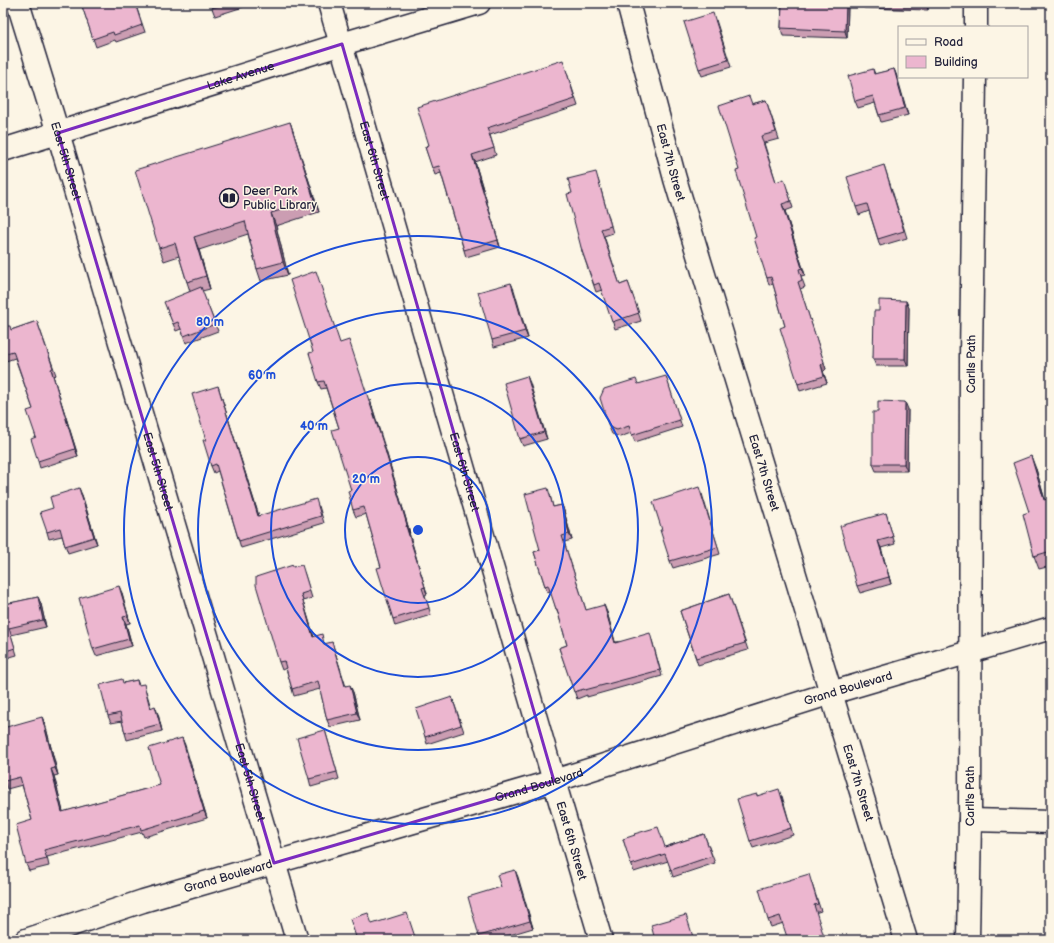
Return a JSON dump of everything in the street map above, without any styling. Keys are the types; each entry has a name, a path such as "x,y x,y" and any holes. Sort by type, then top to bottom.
{"street":[{"name":"East 5th Street","path":"18,3 58,133 297,940"},
{"name":"East 6th Street","path":"329,3 601,940"},
{"name":"Lake Avenue","path":"3,150 342,44 479,3"},
{"name":"East 7th Street","path":"628,3 676,179 906,940"},
{"path":"976,3 976,26"},
{"name":"Carlls Path","path":"970,652 971,356 975,78"},
{"name":"Grand Boulevard","path":"26,940 143,902 554,781 831,693 1051,628"},
{"name":"Carll's Path","path":"968,940 970,652"},
{"path":"970,820 1051,822"}],"highlighted area":[{"path":"342,44 554,781 274,863 58,133"}],"building":[{"path":"81,3 135,3 142,25 114,35 113,32 93,39"},
{"path":"210,3 230,3 212,8"},
{"path":"782,3 846,3 845,31 781,28"},
{"path":"713,13 728,60 699,69 684,22"},
{"path":"563,60 575,99 487,128 494,148 472,155 498,240 464,250 439,166 432,168 425,147 429,145 417,107"},
{"path":"873,69 874,74 894,69 905,108 879,115 873,96 855,101 848,76"},
{"path":"749,96 752,104 766,100 776,132 761,136 776,182 784,179 791,201 782,204 802,268 799,269 802,280 798,282 824,362 821,365 824,376 798,384 780,328 785,326 771,277 767,278 754,238 756,237 736,171 739,170 719,106"},
{"name":"Deer Park Public Library","path":"290,122 314,200 271,213 283,262 257,269 245,221 194,237 206,276 187,282 175,243 159,248 135,170"},
{"path":"884,165 904,231 878,239 867,204 856,207 847,177"},
{"path":"596,172 611,226 601,229 620,285 628,282 639,313 612,322 599,283 594,285 582,251 567,194 572,193 568,179"},
{"path":"316,271 340,343 349,340 383,443 425,587 422,588 429,608 393,619 377,568 381,567 364,507 353,510 348,491 351,490 332,430 339,428 324,381 318,382 309,353 313,352 290,280"},
{"path":"511,283 525,331 492,340 478,292"},
{"path":"201,287 215,324 184,336 178,322 173,324 164,302"},
{"path":"879,300 906,301 905,359 873,359 874,311 879,311"},
{"path":"37,321 53,368 51,369 75,449 38,461 31,439 36,437 27,411 33,409 13,351 3,354 3,326 10,326 11,330"},
{"path":"527,376 544,432 520,439 504,383"},
{"path":"666,376 680,420 632,435 629,426 617,430 609,427 600,398 604,389 636,379 638,384"},
{"path":"218,386 258,516 316,499 321,516 239,541 216,464 211,466 203,440 206,440 192,394"},
{"path":"878,401 905,402 904,464 873,464 873,412 878,412"},
{"path":"1031,456 1044,500 1051,498 1051,551 1034,556 1023,514 1029,512 1013,463"},
{"path":"699,487 718,547 670,561 653,502"},
{"path":"79,488 94,537 65,546 60,528 47,532 40,512 53,508 50,497"},
{"path":"548,488 553,507 562,505 569,534 562,536 586,610 604,605 615,643 650,633 660,670 574,692 559,648 567,645 557,609 548,585 545,586 534,552 540,550 525,494"},
{"path":"886,513 893,537 878,541 889,577 857,586 840,526"},
{"path":"293,565 293,567 302,565 310,591 301,594 313,637 322,634 324,644 332,642 345,686 350,685 357,713 327,720 318,681 292,689 284,661 279,662 256,585 256,577"},
{"path":"119,586 128,616 123,617 129,639 93,649 79,598"},
{"path":"729,594 745,643 696,658 680,611"},
{"path":"3,597 5,604 38,597 43,620 9,628 15,648 3,652"},
{"path":"122,679 123,683 137,680 138,685 144,684 150,708 155,706 160,724 125,733 120,713 108,716 100,685"},
{"path":"452,697 461,725 425,737 416,709"},
{"path":"42,717 55,768 51,769 62,812 160,785 149,748 182,738 204,811 141,830 140,825 44,850 47,859 26,864 16,825 32,820 20,777 5,781 3,776 3,728"},
{"path":"325,730 337,772 309,779 297,738"},
{"path":"779,789 791,828 750,841 737,799 757,794 757,796"},
{"path":"658,827 665,847 704,834 712,856 671,870 665,854 631,865 623,839"},
{"path":"515,870 530,921 479,936 468,897 501,887 497,875"},
{"path":"809,874 818,904 814,905 825,940 788,940 780,916 768,920 759,889"},
{"path":"368,913 372,924 407,913 416,940 357,940 350,919"},
{"path":"686,915 694,940 655,940 651,925"}],"place":[{"name":"Deer Park Public Library","path":"229,198"}]}
